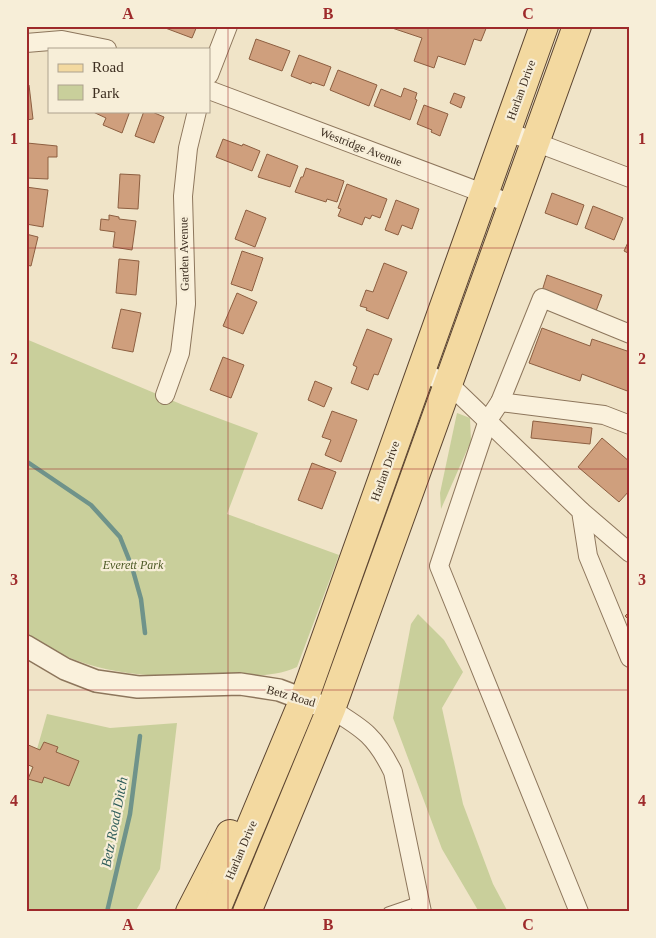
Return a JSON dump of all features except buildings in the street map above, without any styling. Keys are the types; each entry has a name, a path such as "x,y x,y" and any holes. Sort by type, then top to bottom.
{"main road":[{"name":"Harlan Drive","path":"215,912 304,699 544,26"},
{"path":"266,912 332,709 577,26"},
{"path":"190,912 252,792 304,699"},
{"path":"248,912 332,709"}],"street":[{"path":"210,72 228,26"},
{"path":"26,43 62,40 102,48"},
{"name":"Westridge Avenue","path":"210,90 512,204"},
{"name":"Garden Avenue","path":"165,395 180,353 186,304 183,196 188,148 197,112"},
{"path":"506,131 630,178"},
{"path":"578,912 439,566 488,420 500,402 542,298 630,334"},
{"path":"420,372 448,383 581,511 630,552"},
{"path":"500,402 604,415 630,425"},
{"path":"581,511 588,556 630,658"},
{"name":"Betz Road","path":"26,646 51,662 80,676 117,685 148,687 240,684 279,690 332,709 355,723 373,738 389,765 402,809 421,906"}],"lane":[{"path":"388,912 421,906"}],"green space":[{"name":"Everett Park","path":"26,339 183,405 258,433 227,514 339,555 297,667 279,673 252,676 170,676 120,672 72,659 49,648 26,633"},
{"path":"457,413 470,418 471,441 441,509 440,493"},
{"path":"418,614 444,640 463,672 442,708 463,804 493,884 508,912 479,912 442,849 393,718 411,624"},
{"path":"47,714 110,728 177,723 160,869 135,912 26,912 26,788"}],"waterway":[{"name":"Betz Road Ditch","path":"26,461 91,505 120,537 132,567 141,599 145,633"},
{"name":"Betz Road Ditch","path":"107,912 130,814 140,736"}]}
